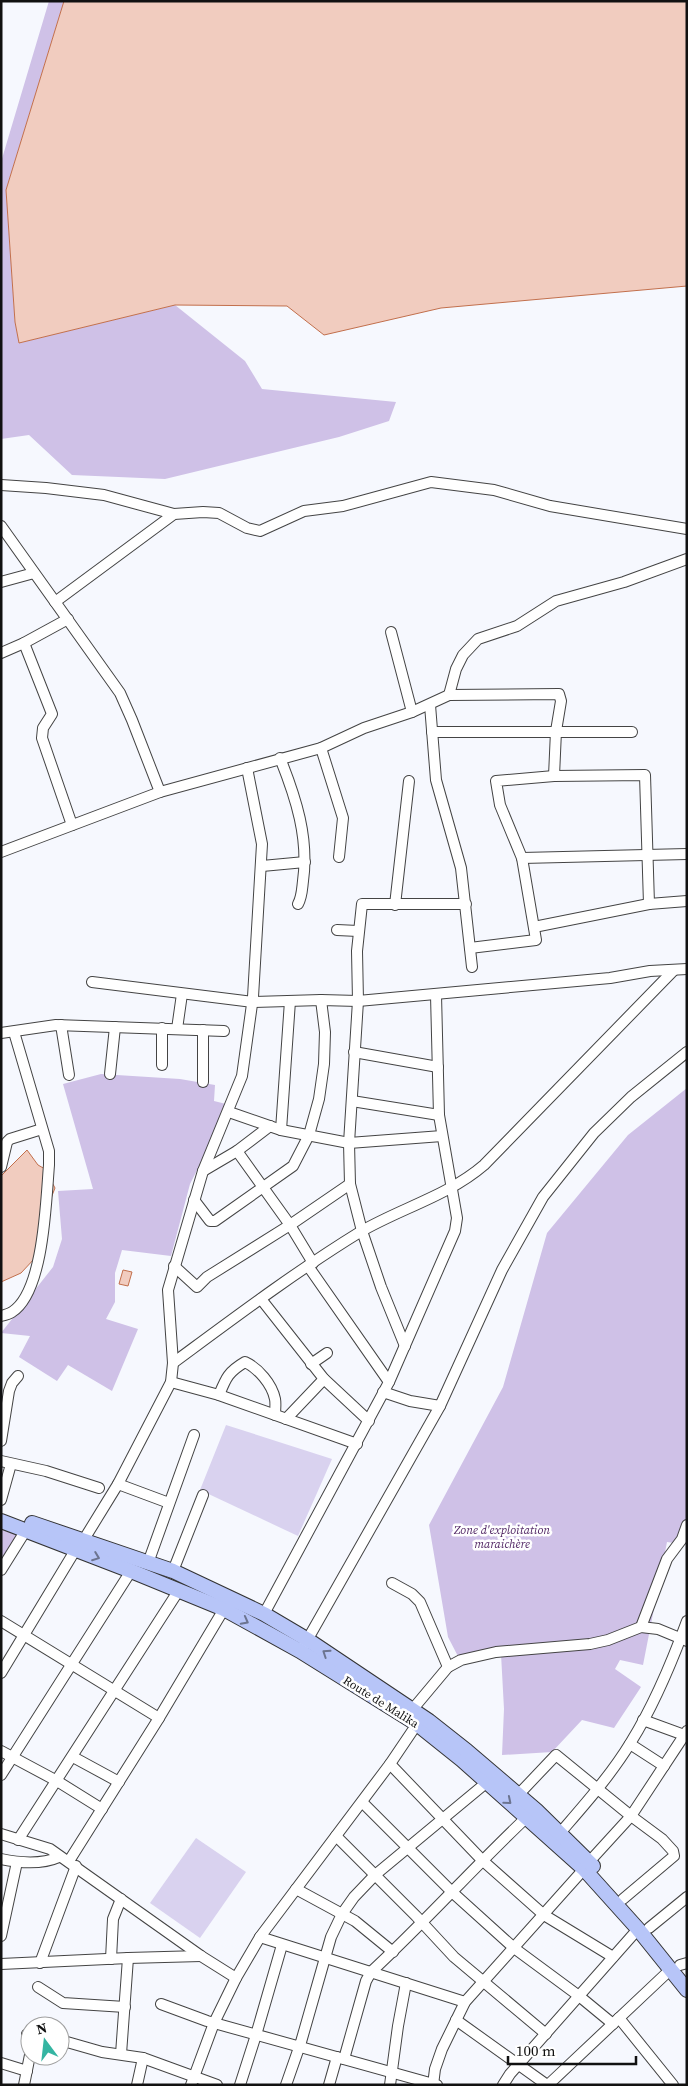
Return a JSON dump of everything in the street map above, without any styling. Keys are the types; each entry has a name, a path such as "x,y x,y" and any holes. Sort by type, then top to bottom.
{"main road":[{"name":"Route de Malika","path":"1,1512 79,1545 131,1571 224,1609 304,1645 412,1710 460,1745 560,1833 587,1866 681,1968 687,1990"},
{"name":"Route de Malika","path":"1,1521 26,1530 172,1571 264,1614 304,1645 417,1724 587,1866 623,1899 644,1928"}],"street":[{"path":"1,485 104,495 174,514 219,513 247,528 260,531 304,511 343,506 431,482 494,490 550,506 687,529"},
{"path":"55,602 174,514"},
{"path":"1,526 120,693 160,792"},
{"path":"449,695 459,662 478,639 518,626 556,601 624,582 687,559"},
{"path":"1,582 34,572"},
{"path":"1,653 68,619"},
{"path":"391,632 412,712"},
{"path":"24,643 52,714 43,728 42,738 72,825"},
{"path":"1,852 160,792 321,748 364,728 412,712 449,695 558,694 561,701 556,731 554,776"},
{"path":"430,705 436,780 457,850 466,904 472,967"},
{"path":"432,732 632,732"},
{"path":"321,748 343,818 339,857"},
{"path":"280,758 298,806 305,862 298,904"},
{"path":"1,1673 118,1484 171,1382 173,1363 168,1290 203,1171 242,1076 252,1002 262,844 247,768"},
{"path":"470,948 536,940 522,858 500,805 496,781 554,776 645,775 649,904"},
{"path":"395,905 408,781"},
{"path":"522,858 687,854"},
{"path":"262,866 305,862"},
{"path":"534,927 649,904 687,901"},
{"path":"405,1346 381,1287 362,1231 350,1184 349,1143 358,1001 358,931 362,904 466,904"},
{"path":"337,930 358,931"},
{"path":"92,982 252,1002 358,1001 436,995 687,969"},
{"path":"173,1363 310,1264 362,1231 468,1179 484,1165 674,970"},
{"path":"177,1029 182,994"},
{"path":"264,1614 389,1382 455,1231 457,1218 439,1115 436,995"},
{"path":"194,1200 210,1220 215,1221 293,1166 309,1135 319,1099 324,1064 325,1032 321,1000"},
{"path":"280,1130 290,1001"},
{"path":"60,1025 69,1075"},
{"path":"1,1316 13,1311 29,1290 40,1256 50,1165 49,1151 42,1129 5,1030 60,1025 224,1031"},
{"path":"110,1074 115,1027"},
{"path":"162,1028 162,1065"},
{"path":"203,1030 203,1082"},
{"path":"354,1052 438,1067"},
{"path":"304,1645 440,1406 502,1270 543,1197 594,1132 630,1097 687,1052"},
{"path":"352,1101 439,1115"},
{"path":"228,1112 280,1130 349,1143 442,1136"},
{"path":"203,1171 237,1151 270,1126"},
{"path":"1,1166 7,1142 10,1139 42,1129"},
{"path":"237,1151 290,1225 310,1264 389,1382"},
{"path":"174,1266 197,1287 207,1277 290,1225 350,1184"},
{"path":"262,1299 324,1379 368,1421"},
{"path":"311,1364 327,1353"},
{"path":"219,1395 228,1375 234,1368 245,1362 254,1366 267,1381 275,1398 275,1415"},
{"path":"1,1441 5,1390 18,1376"},
{"path":"286,1419 324,1379"},
{"path":"171,1382 219,1395 357,1444"},
{"path":"384,1392 410,1401 440,1406"},
{"path":"148,1563 194,1435"},
{"path":"1,1500 6,1462 46,1471 99,1488"},
{"path":"118,1484 169,1503"},
{"path":"172,1571 203,1494"},
{"path":"641,1627 667,1559 682,1539 687,1525"},
{"path":"1,1570 26,1530"},
{"path":"1,1775 131,1571"},
{"path":"392,1583 412,1594 420,1602 448,1667"},
{"path":"18,1840 179,1590"},
{"path":"40,1963 72,1864 102,1809 224,1609"},
{"path":"1,1621 159,1718"},
{"path":"560,1833 598,1789 630,1744 684,1640 687,1621"},
{"path":"412,1710 448,1667 461,1660 496,1652 590,1644 608,1640 641,1627 658,1629 684,1640"},
{"path":"161,2004 214,2023 434,2084 438,2062 465,2002 544,1916 631,1816 686,1734 643,1720"},
{"path":"192,2080 214,2023 236,1978 260,1937 362,1802 417,1724"},
{"path":"630,1744 664,1766"},
{"path":"1,1751 57,1781 102,1809"},
{"path":"518,1795 556,1755 662,1839 673,1851 674,1856 623,1899"},
{"path":"73,1756 119,1782"},
{"path":"390,1764 482,1860 544,1916 613,1957"},
{"path":"286,2085 324,1958 342,1914 354,1897 375,1875 444,1820 486,1783"},
{"path":"362,1802 452,1892 514,1948 616,2021 673,2085"},
{"path":"329,2085 366,1981 371,1972 527,1817"},
{"path":"1,1834 50,1849 236,1978"},
{"path":"336,1836 422,1922 454,1957 546,2034"},
{"path":"1,1859 17,1862 47,1861 59,1857"},
{"path":"1,1936 3,1917 17,1862"},
{"path":"296,1889 367,1929 393,1952"},
{"path":"503,2085 613,1957 644,1928 687,1897"},
{"path":"111,1958 113,1920 120,1899"},
{"path":"260,1937 465,2002"},
{"path":"240,2085 282,1944"},
{"path":"1,1964 111,1958 202,1956"},
{"path":"121,2054 128,1958"},
{"path":"456,2020 548,2085 616,2021 681,1968"},
{"path":"390,2085 406,1983"},
{"path":"38,1987 63,2003 125,2007"},
{"path":"70,2043 102,2052 143,2058 192,2080 217,2085"},
{"path":"137,2085 143,2058"},
{"path":"1,2063 27,2071"},
{"path":"24,2085 28,2066"}],"green space":[{"path":"49,1 64,1 6,190 15,322 19,343 175,305 245,361 262,389 396,402 389,421 339,437 165,479 72,475 29,435 1,439 1,162"},
{"path":"101,1074 180,1079 215,1085 214,1101 230,1105 190,1184 171,1256 122,1250 115,1273 115,1302 106,1319 138,1329 112,1391 68,1365 57,1381 19,1357 30,1336 1,1333 53,1267 62,1239 58,1191 93,1189 63,1084"},
{"name":"Zone d'exploitation maraichère","path":"687,1088 687,1545 667,1542 643,1665 620,1660 615,1669 641,1687 614,1728 582,1720 552,1752 502,1755 504,1709 501,1654 462,1664 448,1637 429,1525 503,1387 547,1233 628,1135"},
{"path":"1,1528 18,1535 1,1560"}],"shaded area":[{"path":"64,1 687,1 687,286 441,308 324,335 287,306 175,305 19,343 15,322 6,190"},
{"path":"27,1150 38,1165 45,1169 55,1188 46,1211 35,1258 21,1273 1,1282 1,1176"},
{"path":"123,1270 132,1272 128,1286 119,1284"},
{"path":"226,1425 332,1459 298,1536 200,1490"},
{"path":"196,1838 246,1872 200,1938 150,1903"}]}
